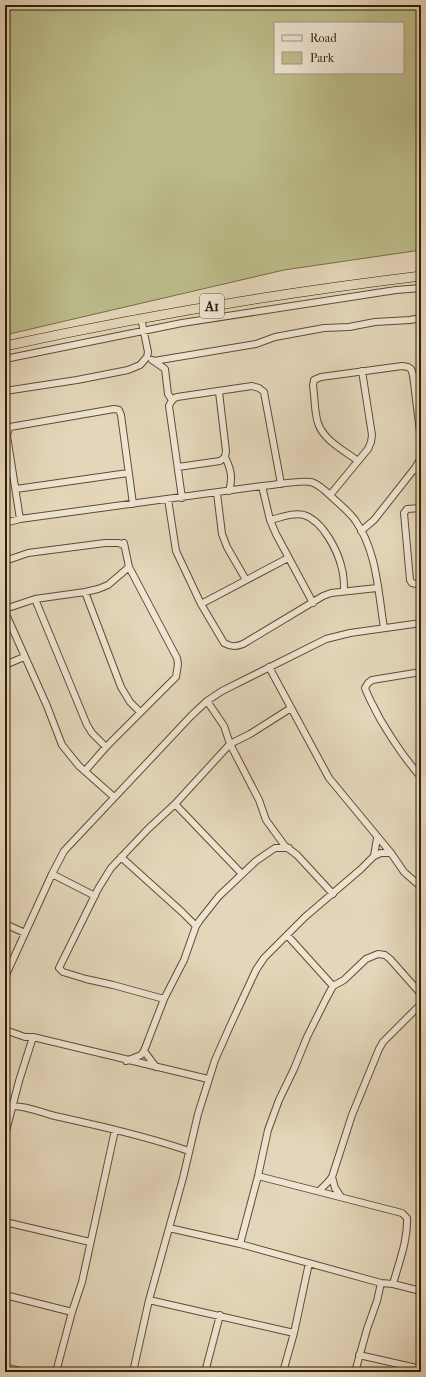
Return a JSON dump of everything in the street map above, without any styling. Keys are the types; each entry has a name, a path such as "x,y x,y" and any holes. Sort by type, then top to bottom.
{"highway":[{"name":"A1","path":"5,346 141,318 349,285 421,276"}],"street":[{"path":"5,359 143,330 243,313 421,288"},
{"path":"5,391 77,380 128,370 140,365 147,357 148,352 141,318"},
{"path":"154,361 256,344 275,337 299,332 332,327 349,327 375,322 421,318"},
{"path":"147,357 165,369 168,394 172,400"},
{"path":"358,461 329,439 322,431 318,423 313,386 314,380 321,376 402,366 408,367 411,369 421,440"},
{"path":"330,495 368,449 371,442 372,435 362,371"},
{"path":"182,498 169,406 172,400 177,397 252,386 259,388 264,392 280,484"},
{"path":"218,392 226,451 225,457 230,466 232,477 229,491"},
{"path":"20,519 7,436 10,427 114,409 119,410 121,415 133,504"},
{"path":"178,467 220,461 225,457"},
{"path":"361,531 374,520 415,468 421,458"},
{"path":"415,468 421,474"},
{"path":"16,488 128,473"},
{"path":"5,523 20,519 262,486 302,482 312,483 330,495 347,510 361,531 371,553 375,568 384,628"},
{"path":"262,486 270,520 288,558 313,602"},
{"path":"217,493 222,534 227,547 246,580"},
{"path":"168,499 176,551 201,604 224,643 229,646 236,647 243,644 313,602 331,593 377,588"},
{"path":"421,508 407,509 404,513 410,580 412,583 421,585"},
{"path":"270,520 294,514 303,515 319,525 327,536 338,558 342,569 344,591"},
{"path":"5,561 34,552 105,543 119,543 123,546 124,543 129,567 177,658 178,664 176,677 106,747 85,771"},
{"path":"201,604 288,558"},
{"path":"5,609 35,600 85,592 108,585 129,567"},
{"path":"85,592 121,687 130,702 140,712"},
{"path":"35,600 87,725 92,734 106,747"},
{"path":"5,612 47,706 62,745 68,754 114,797"},
{"path":"5,977 64,851 207,701 222,691 326,640 350,633 421,622"},
{"path":"5,665 24,657"},
{"path":"269,668 329,778 377,838 391,853 404,872 421,887"},
{"path":"421,672 372,680 365,688 392,740 404,758 421,777"},
{"path":"207,701 224,726 230,744 258,800 266,820 285,846 289,848 333,894"},
{"path":"164,999 114,985 86,980 63,972 59,968 104,879 122,857 148,829 175,804 230,744 250,734 291,708"},
{"path":"175,804 242,874"},
{"path":"275,848 278,835"},
{"path":"374,856 377,838"},
{"path":"126,1061 141,1055 144,1051 164,999 184,960 196,926 219,896 256,861 275,848 289,848"},
{"path":"133,1372 149,1300 208,1080 230,1026 260,963 305,917 333,894 374,856 381,853 391,853"},
{"path":"122,857 196,926"},
{"path":"52,874 95,896"},
{"path":"5,924 25,933"},
{"path":"287,935 333,986"},
{"path":"240,1244 258,1176 268,1130 279,1100 316,1017 333,986 344,980 366,959 378,954 390,959 421,994"},
{"path":"320,1191 332,1177 352,1115 379,1049 392,1033 421,1004"},
{"path":"5,1030 25,1037 33,1037 208,1080"},
{"path":"5,1135 19,1081 33,1037"},
{"path":"144,1051 156,1067"},
{"path":"13,1106 27,1106 53,1115 170,1144 190,1151"},
{"path":"56,1372 72,1312 82,1282 115,1130"},
{"path":"258,1176 402,1213 408,1218 408,1227 393,1284"},
{"path":"332,1177 335,1188 341,1197"},
{"path":"5,1222 90,1242"},
{"path":"169,1228 240,1244 381,1283 393,1284 421,1291"},
{"path":"283,1372 294,1333 309,1264"},
{"path":"355,1372 367,1329 377,1301 381,1283"},
{"path":"5,1295 72,1312"},
{"path":"149,1300 294,1333"},
{"path":"205,1372 220,1316"},
{"path":"359,1355 421,1369"},
{"path":"5,1367 24,1372"}],"green space":[{"path":"5,5 421,5 421,250 284,270 5,335"}]}
